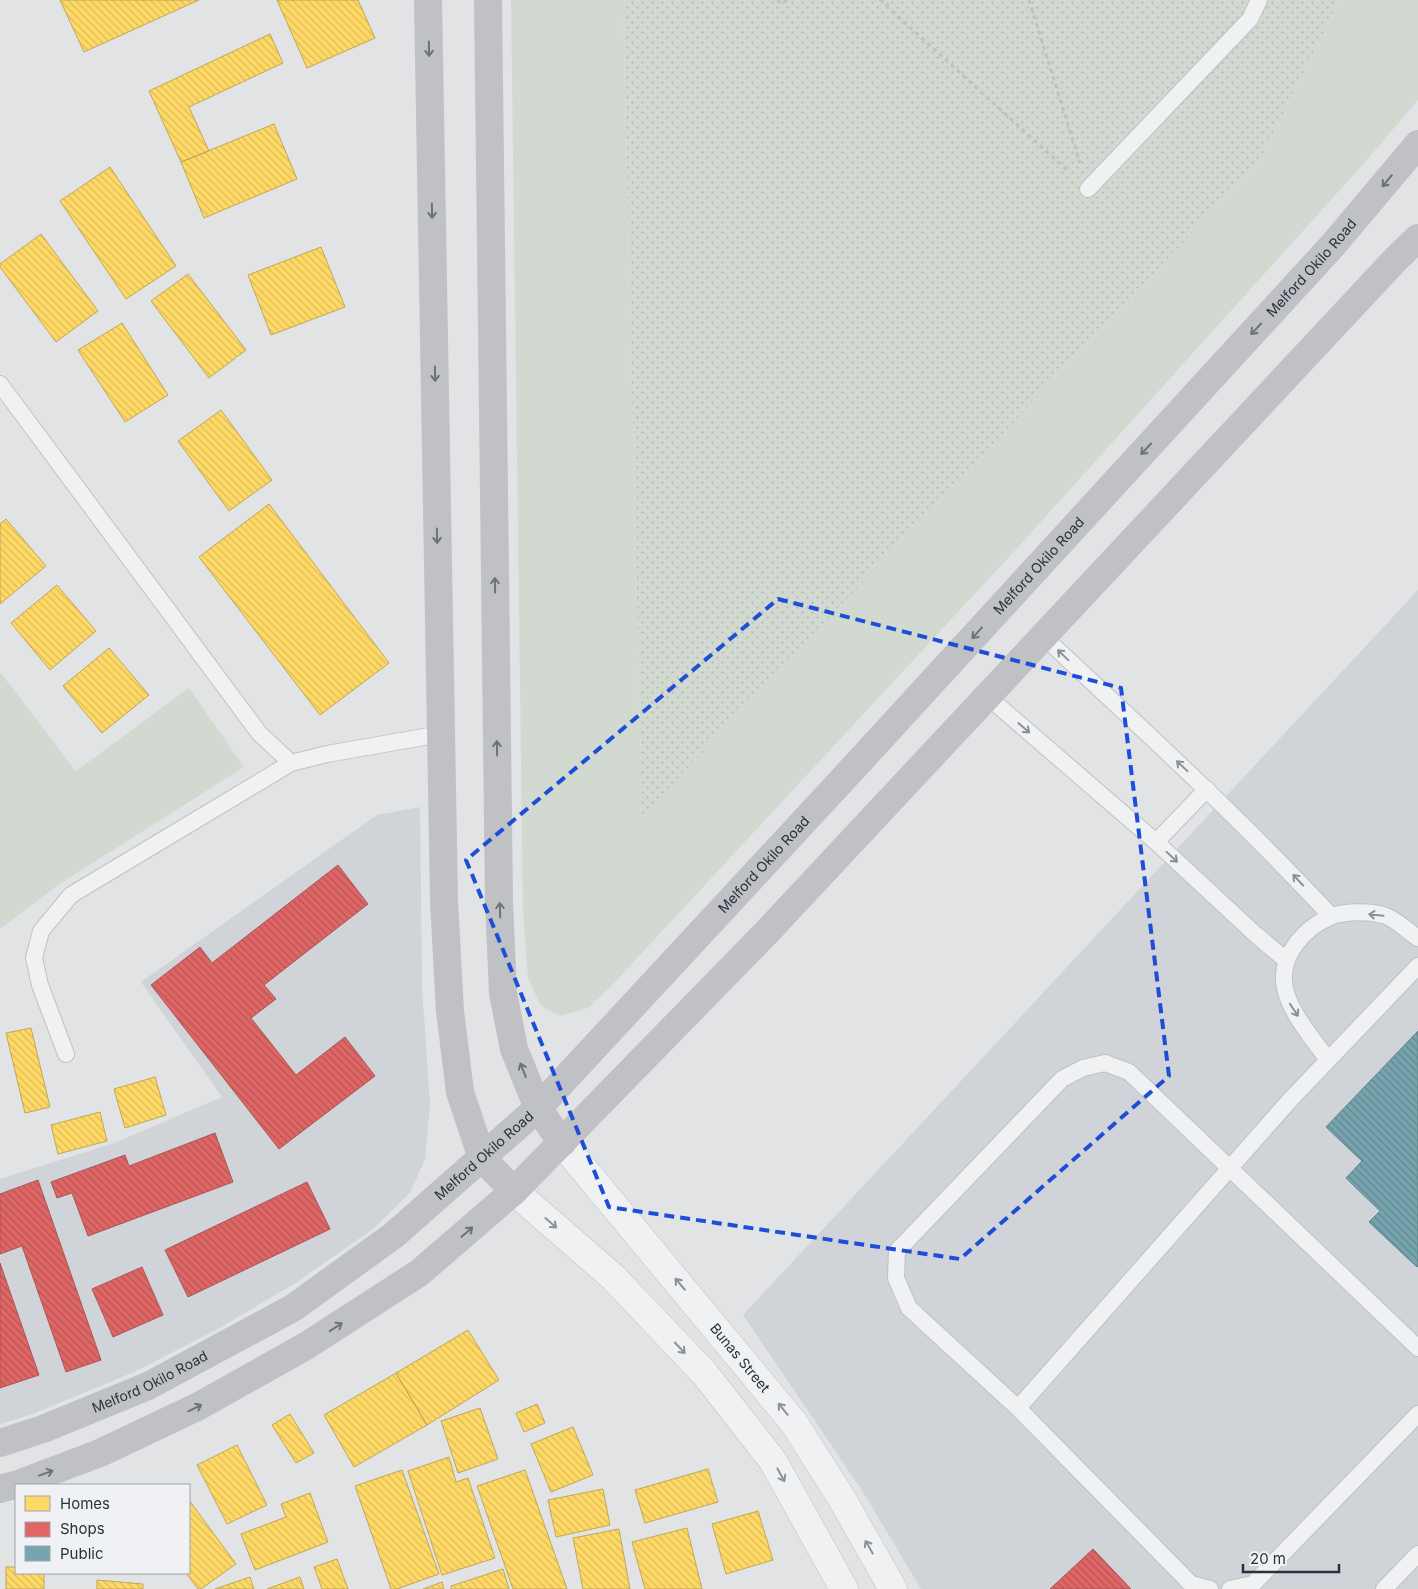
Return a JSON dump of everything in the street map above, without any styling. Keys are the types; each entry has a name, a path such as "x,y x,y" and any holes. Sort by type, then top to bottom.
{"main road":[{"path":"428,0 444,901 450,1011 460,1092 482,1158 514,1192"},
{"path":"488,0 499,902 503,993 514,1049 538,1108 562,1143"},
{"name":"Melford Okilo Road","path":"0,1443 43,1429 148,1386 293,1308 394,1235 538,1108 852,770 1333,245 1418,144"},
{"path":"18,1484 100,1453 199,1406 306,1346 419,1273 514,1192 766,933 1396,258 1418,238"},
{"path":"0,1488 15,1485"}],"street":[{"name":"Bunas Street","path":"562,1143 794,1423 842,1499 893,1589"},
{"path":"514,1192 614,1278 705,1374 773,1461 844,1589"}],"lane":[{"path":"1088,189 1250,19 1259,0"},
{"path":"0,384 259,733 292,763"},
{"path":"1044,637 1207,789 1331,916"},
{"path":"987,696 1156,842 1255,934 1286,960"},
{"path":"66,1054 40,985 34,958 41,931 71,895 292,763 327,754 441,734"},
{"path":"1156,842 1207,789"},
{"path":"1328,1060 1288,1000 1284,980 1286,960 1295,945 1308,931 1331,916 1348,912 1384,915 1418,938"},
{"path":"1018,1408 1290,1100 1418,966"},
{"path":"1210,1589 1191,1584 1018,1408 909,1308 896,1278 897,1251 1062,1079 1083,1068 1105,1063 1129,1072 1418,1348"},
{"path":"1230,1589 1253,1584 1418,1414"},
{"path":"1384,1589 1418,1554"}],"path":[{"path":"777,0 781,3 788,0"},
{"path":"880,0 1088,189"},
{"path":"886,6 891,0"},
{"path":"1029,0 1088,189"}],"highlighted area":[{"path":"778,599 1121,688 1169,1076 960,1259 609,1207 466,860"}],"shaded area":[{"path":"511,0 623,0 642,815 1258,163 1340,0 1418,0 1418,100 1366,161 1020,545 615,982 588,1008 560,1016 541,1006 528,978 523,912"},
{"path":"623,0 1340,0 1258,163 642,816"},
{"path":"1418,590 1418,1589 921,1589 863,1492 743,1315"},
{"path":"0,672 76,771 189,688 244,767 58,885 0,929"},
{"path":"420,807 422,987 430,1104 425,1159 410,1193 373,1229 294,1284 216,1330 134,1372 33,1414 0,1424 0,1179 114,1143 222,1097 141,982 377,815"}],"building: Homes":[{"path":"60,0 199,0 84,52"},
{"path":"277,0 358,0 375,38 307,68"},
{"path":"270,34 283,63 189,107 209,151 181,162 149,91"},
{"path":"274,124 297,179 204,218 181,162"},
{"path":"110,167 176,266 126,299 60,201"},
{"path":"41,234 98,311 56,342 0,267 0,264"},
{"path":"321,247 345,307 271,335 248,275"},
{"path":"188,274 246,350 209,378 151,301"},
{"path":"122,323 168,395 125,422 78,350"},
{"path":"221,410 272,480 229,511 178,441"},
{"path":"269,504 389,663 320,715 199,557"},
{"path":"6,519 46,566 0,604 0,524"},
{"path":"57,585 96,631 50,670 11,623"},
{"path":"109,648 149,695 102,733 63,686"},
{"path":"31,1028 50,1107 25,1113 6,1033"},
{"path":"155,1077 166,1115 125,1128 114,1089"},
{"path":"100,1112 107,1141 58,1154 51,1125"},
{"path":"468,1330 499,1380 427,1425 396,1373"},
{"path":"396,1373 427,1425 354,1467 324,1415"},
{"path":"537,1404 545,1423 524,1432 516,1413"},
{"path":"480,1408 498,1459 458,1473 441,1421"},
{"path":"290,1414 314,1453 296,1463 272,1425"},
{"path":"573,1427 593,1475 551,1492 531,1444"},
{"path":"237,1445 267,1505 227,1524 197,1465"},
{"path":"449,1457 456,1482 468,1478 495,1558 442,1575 408,1471"},
{"path":"708,1469 718,1502 645,1523 635,1490"},
{"path":"402,1470 439,1574 397,1589 391,1589 355,1486"},
{"path":"525,1470 567,1589 513,1589 477,1486"},
{"path":"603,1489 610,1525 556,1537 548,1500"},
{"path":"310,1493 328,1542 255,1570 241,1534 286,1517 281,1504"},
{"path":"190,1501 236,1564 201,1589 198,1589 187,1574 190,1574"},
{"path":"758,1511 773,1560 726,1574 712,1524"},
{"path":"687,1528 702,1589 645,1589 632,1542"},
{"path":"619,1529 630,1589 583,1589 573,1538"},
{"path":"337,1559 348,1589 322,1589 314,1567"},
{"path":"6,1567 15,1567 15,1574 44,1574 44,1589 6,1589"},
{"path":"503,1569 509,1589 451,1589 451,1586"},
{"path":"250,1577 254,1589 215,1589"},
{"path":"300,1577 304,1589 267,1589"},
{"path":"97,1580 143,1584 143,1589 97,1589"},
{"path":"442,1582 444,1589 423,1589"}],"building: Shops":[{"path":"338,865 368,904 264,985 276,999 251,1018 296,1075 345,1037 375,1076 279,1149 151,985 200,947 212,963"},
{"path":"215,1133 233,1182 88,1236 72,1193 57,1198 51,1182 125,1155 129,1166"},
{"path":"38,1180 101,1360 66,1372 22,1246 0,1254 0,1194"},
{"path":"307,1182 330,1229 188,1297 165,1250"},
{"path":"0,1263 39,1375 0,1388"},
{"path":"142,1267 163,1315 113,1337 92,1289"},
{"path":"1093,1549 1131,1589 1050,1589"}],"building: Public":[{"path":"1418,1031 1417,1267 1369,1222 1380,1211 1346,1178 1362,1161 1326,1127"}]}
